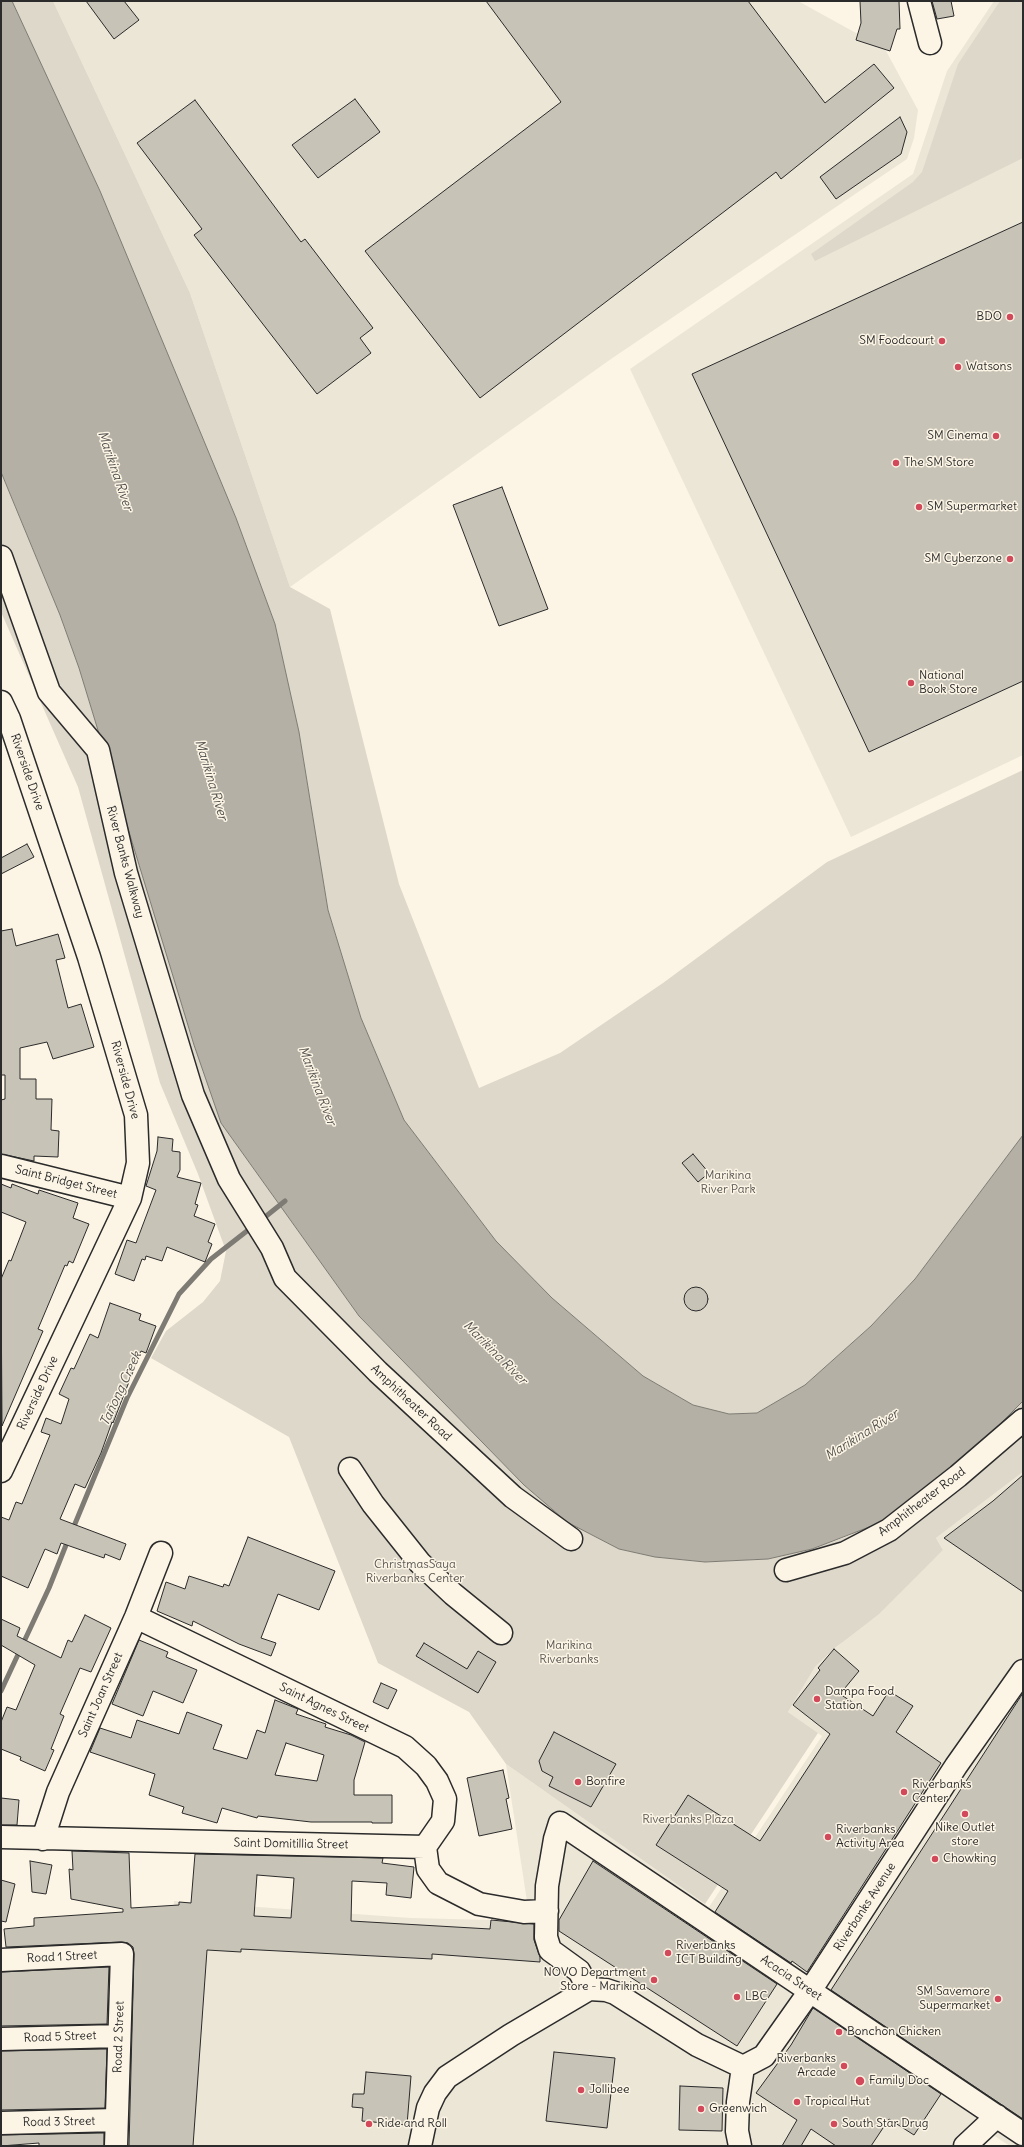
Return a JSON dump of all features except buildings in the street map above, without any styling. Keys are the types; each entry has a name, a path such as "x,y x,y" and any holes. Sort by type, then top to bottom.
{"street":[{"path":"919,1 930,43"},
{"name":"River Banks Walkway","path":"1,557 49,692 98,750 126,873 191,1088 229,1179 272,1248"},
{"name":"Riverside Drive","path":"1,702 9,719 89,957 136,1115 138,1163 130,1198 1,1471"},
{"name":"Saint Bridget Street","path":"1,1166 130,1198"},
{"name":"Amphitheater Road","path":"272,1248 285,1278 378,1372 513,1497 571,1539"},
{"name":"Amphitheater Road","path":"786,1570 845,1553 889,1530 958,1476 1023,1420"},
{"path":"350,1469 373,1504 420,1563 453,1594 501,1633"},
{"name":"Saint Joan Street","path":"44,1839 58,1792 136,1617 161,1553"},
{"name":"Saint Agnes Street","path":"136,1617 405,1747 426,1766 437,1781 445,1799 443,1821 425,1847"},
{"name":"Riverbanks Avenue","path":"743,2067 764,2056 810,1991 956,1766 1023,1671"},
{"name":"Acacia Street","path":"547,1911 547,1886 554,1839 560,1823 1023,2134"},
{"name":"Saint Domitillia Street","path":"1,1837 425,1847"},
{"path":"425,1847 428,1869 438,1883 479,1904 524,1912 547,1911 546,1937 550,1950 579,1971 589,1989"},
{"name":"Road 1 Street","path":"1,1960 122,1954"},
{"name":"Road 2 Street","path":"116,2146 122,1954"},
{"path":"420,2146 428,2108 435,2093 447,2077 512,2035 589,1989 615,1992 697,2045 743,2067 737,2124 740,2146"},
{"name":"Road 5 Street","path":"1,2039 119,2036"},
{"path":"965,2146 997,2116"},
{"name":"Road 3 Street","path":"1,2123 116,2120"}],"shaded area":[{"path":"53,1 798,1 885,49 918,110 914,138 907,159 611,359 290,587 190,293"},
{"path":"994,1 1023,1 1023,755 851,837 630,369 913,174 947,71"},
{"name":"Riverbanks Center","path":"1023,1472 1023,2146 1010,2146 993,2135 983,2146 163,2146 174,1901 411,1918 530,1921 506,1764 709,1907 822,1736 788,1712 815,1667 943,1550 936,1538"}],"green space":[{"name":"Marikina River Park","path":"12,1 53,1 190,293 290,587 330,609 399,884 479,1088 560,1053 663,983 827,862 1023,770 1023,1135 915,1279 871,1326 805,1385 757,1413 729,1414 693,1405 643,1376 552,1298 496,1241 404,1120 361,1018 328,910 299,732 275,624 236,518 100,191"},
{"path":"1000,1 1023,1 1023,158 815,261 811,254 913,182 922,172 958,64"},
{"name":"Marikina Riverbanks","path":"1,472 60,615 79,668 194,1045 221,1123 359,1316 524,1485 567,1522 619,1549 655,1557 705,1562 768,1559 812,1549 851,1535 977,1447 1023,1401 1023,1472 936,1538 943,1550 879,1614 835,1648 815,1667 788,1712 818,1733 705,1904 506,1764 469,1712 378,1663 289,1437 151,1358 166,1331 203,1302 220,1281 226,1251 198,1174 160,1083 78,787 1,612"}],"water":[{"name":"Marikina River","path":"1,1 12,1 100,191 236,518 275,624 299,732 328,910 361,1018 404,1120 496,1241 552,1298 643,1376 693,1405 729,1414 757,1413 805,1385 871,1326 915,1279 1023,1135 1023,1401 977,1447 906,1507 877,1524 812,1549 768,1559 705,1562 655,1557 619,1549 567,1522 524,1485 359,1316 221,1123 194,1045 79,668 60,615 1,472"}],"waterway":[{"name":"Tañong Creek","path":"260,1221 285,1201"},
{"name":"Tañong Creek","path":"72,1531 127,1398 179,1294 211,1259 252,1227"},
{"name":"Tañong Creek","path":"1,1691 49,1588 68,1540"}],"place":[{"name":"BDO","path":"1010,317"},
{"name":"SM Foodcourt","path":"942,341"},
{"name":"Watsons","path":"958,367"},
{"name":"SM Cinema","path":"996,436"},
{"name":"The SM Store","path":"896,463"},
{"name":"SM Supermarket","path":"919,507"},
{"name":"SM Cyberzone","path":"1010,559"},
{"name":"National Book Store","path":"911,683"},
{"name":"Dampa Food Station","path":"817,1699"},
{"name":"Bonfire","path":"578,1782"},
{"name":"Riverbanks Center","path":"904,1792"},
{"name":"Nike Outlet store","path":"965,1814"},
{"name":"Riverbanks Activity Area","path":"828,1837"},
{"name":"Chowking","path":"935,1859"},
{"name":"Riverbanks ICT Building","path":"668,1953"},
{"name":"NOVO Department Store - Marikina","path":"654,1980"},
{"name":"LBC","path":"737,1997"},
{"name":"SM Savemore Supermarket","path":"998,1999"},
{"name":"Bonchon Chicken","path":"839,2032"},
{"name":"Riverbanks Arcade","path":"844,2066"},
{"name":"Family Doc","path":"860,2081"},
{"name":"Jollibee","path":"581,2090"},
{"name":"Tropical Hut","path":"797,2102"},
{"name":"Greenwich","path":"701,2109"},
{"name":"Ride and Roll","path":"369,2124"},
{"name":"South Star Drug","path":"834,2124"}],"park label":[{"name":"ChristmasSaya Riverbanks Center","path":"415,1572"},
{"name":"Riverbanks Plaza","path":"688,1820"}]}
